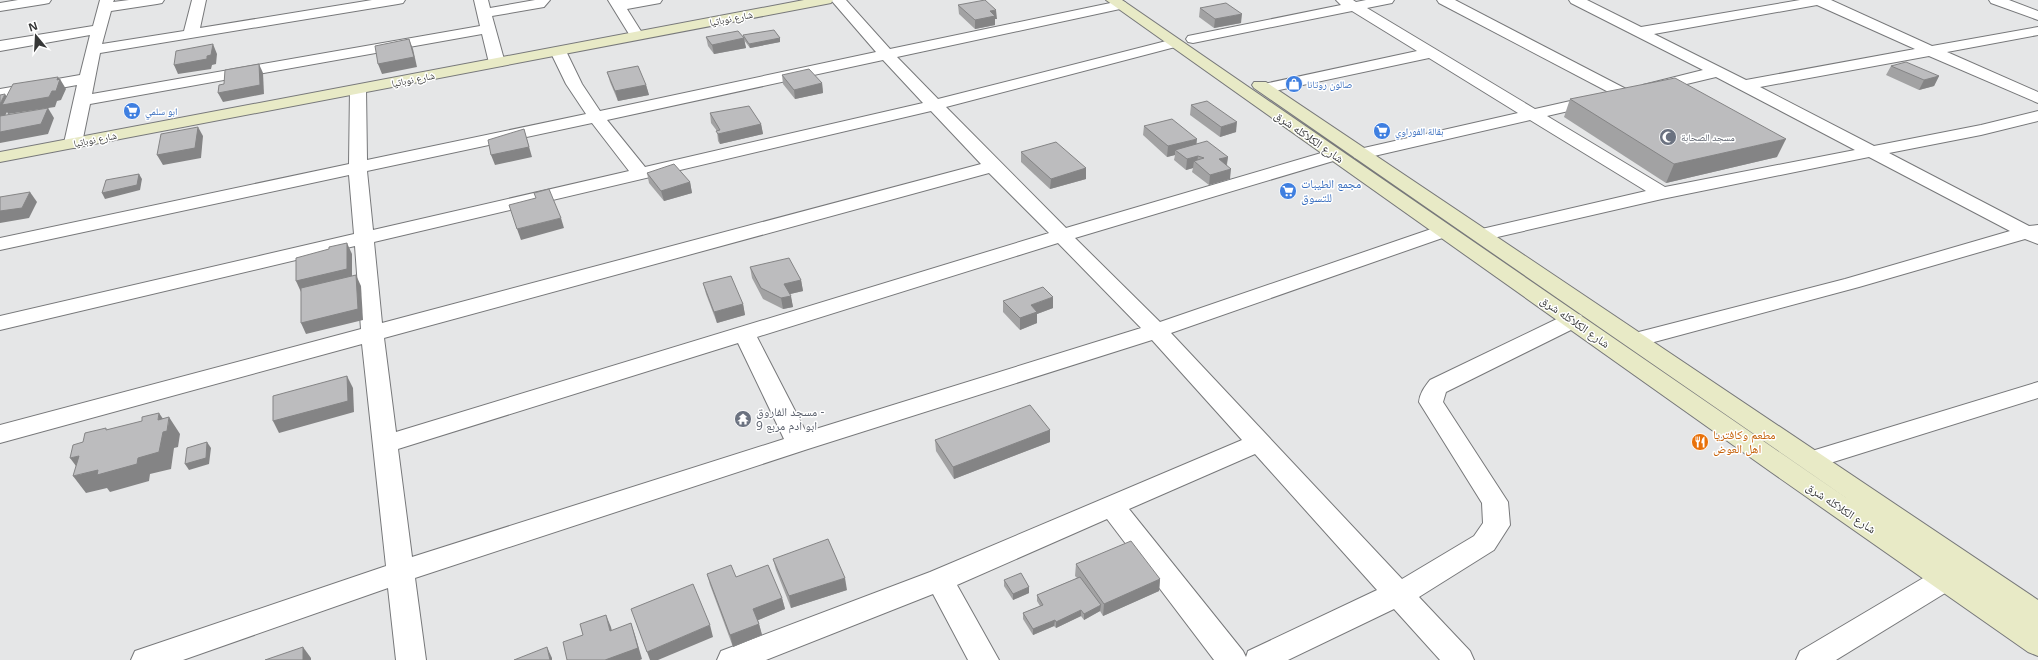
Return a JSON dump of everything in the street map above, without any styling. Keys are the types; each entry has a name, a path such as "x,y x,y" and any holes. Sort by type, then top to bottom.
{"street":[{"path":"0,7 44,0"},
{"path":"73,143 86,79 105,4 157,0"},
{"path":"191,34 199,0"},
{"path":"93,50 398,0"},
{"path":"497,63 483,7 538,4 543,0"},
{"path":"637,36 617,3 655,0"},
{"name":"شارع نوباتيا","path":"0,157 826,0"},
{"path":"838,0 886,54 993,166 1156,331 1396,594 1459,660"},
{"path":"0,323 935,104 1183,41 1348,3 1387,0"},
{"path":"1444,0 1624,94"},
{"path":"1576,0 2035,234"},
{"path":"1640,32 1819,0 2038,98"},
{"path":"1996,0 2038,16"},
{"path":"0,244 1123,2"},
{"name":"شارع الكلاكله شرق","path":"1123,2 1183,41 1265,88 2038,615"},
{"path":"1348,3 1662,193"},
{"path":"0,46 98,29"},
{"path":"81,101 488,29"},
{"path":"1744,85 2038,31"},
{"name":"شارع الكلاكله شرق","path":"1183,41 1334,156 1573,320 1780,466 2038,643"},
{"path":"558,51 575,85 595,117 640,173"},
{"path":"1265,88 1432,53"},
{"path":"1361,154 1716,72"},
{"path":"0,94 86,79"},
{"path":"358,89 358,168 372,333 411,660"},
{"path":"1480,235 1662,193 1981,130 2038,116"},
{"path":"386,444 1061,236 1334,156"},
{"path":"0,434 993,166"},
{"path":"146,660 400,572 799,443 1156,331 1444,231"},
{"path":"1636,340 2035,234"},
{"path":"1260,660 1418,584 1484,543 1497,525 1494,502 1431,402 1432,394 1438,386 1573,320"},
{"path":"744,333 799,443"},
{"path":"1811,460 2038,390"},
{"path":"732,660 940,580 1112,507 1257,443"},
{"path":"1112,507 1232,660"},
{"path":"1811,660 1945,579"},
{"path":"940,580 984,660"}],"building":[{"path":"985,0 996,10 990,11 995,16 975,20 958,5"},
{"path":"1226,3 1242,14 1215,19 1200,8"},
{"path":"774,30 780,38 749,44 743,35"},
{"path":"738,31 744,38 712,45 706,37"},
{"path":"409,39 414,57 378,64 375,46"},
{"path":"213,44 211,55 207,56 207,59 174,65 176,51"},
{"path":"1906,62 1939,76 1924,80 1891,66"},
{"path":"259,64 260,85 218,93 219,85 224,84 225,70"},
{"path":"638,66 646,85 615,91 607,72"},
{"path":"809,69 822,83 794,90 782,75"},
{"path":"58,77 57,80 60,79 56,91 52,91 49,97 2,105 13,84"},
{"path":"1675,78 1786,139 1674,164 1570,99"},
{"path":"5,94 0,104 0,95"},
{"path":"1207,101 1237,122 1221,127 1191,105"},
{"path":"749,106 761,124 718,134 716,131 720,130 710,113"},
{"path":"48,108 41,124 0,132 0,116"},
{"path":"1172,119 1197,139 1168,146 1144,126"},
{"path":"198,127 195,148 157,155 161,134"},
{"path":"524,129 529,147 491,155 488,140"},
{"path":"1207,141 1228,157 1219,159 1231,169 1210,175 1194,161 1204,158 1198,156 1187,159 1175,150"},
{"path":"1056,142 1086,168 1051,179 1021,152"},
{"path":"674,164 690,182 661,191 647,173"},
{"path":"139,174 137,185 102,193 106,180"},
{"path":"549,189 561,218 517,229 509,205 536,198 534,193"},
{"path":"30,192 22,208 0,211 0,197"},
{"path":"347,243 347,269 296,281 296,258 329,249 329,247"},
{"path":"789,258 801,280 784,284 791,296 781,298 761,288 750,267"},
{"path":"356,275 358,309 301,323 301,288"},
{"path":"731,276 743,304 714,312 703,283"},
{"path":"1043,287 1053,297 1031,305 1037,312 1020,318 1003,301"},
{"path":"347,376 348,401 273,421 273,396"},
{"path":"1030,405 1050,430 953,467 935,440"},
{"path":"159,413 158,420 169,417 167,431 163,432 159,452 138,458 137,464 97,475 98,470 73,476 79,456 70,458 73,445 83,442 85,433 106,428 106,430 142,421 142,417"},
{"path":"207,442 206,458 185,464 187,448"},
{"path":"828,539 845,578 789,596 773,559"},
{"path":"1131,541 1160,579 1104,604 1076,564"},
{"path":"731,565 736,577 768,565 782,598 753,609 759,624 730,635 707,574"},
{"path":"1021,573 1029,587 1013,594 1004,580"},
{"path":"1080,577 1101,605 1084,614 1081,610 1056,622 1055,620 1033,629 1023,613 1043,605 1037,595"},
{"path":"693,584 710,625 647,652 631,609"},
{"path":"606,615 610,631 631,623 638,648 605,660 567,660 563,642 583,635 580,624"},
{"path":"303,647 303,660 265,660"},
{"path":"547,647 550,660 514,660"}],"place":[{"name":"صالون روتانا","path":"1294,84"},
{"name":"ابو سلمي","path":"132,111"},
{"name":"بقالة الفوراوي","path":"1382,131"},
{"name":"مسجد الصحابة","path":"1668,137"},
{"name":"مجمع الطيبات للتسوق","path":"1288,191"},
{"name":"مسجد الفاروق - ابو ادم مربع 9","path":"743,419"},
{"name":"مطعم وكافتريا اهل العوض","path":"1700,442"}]}
